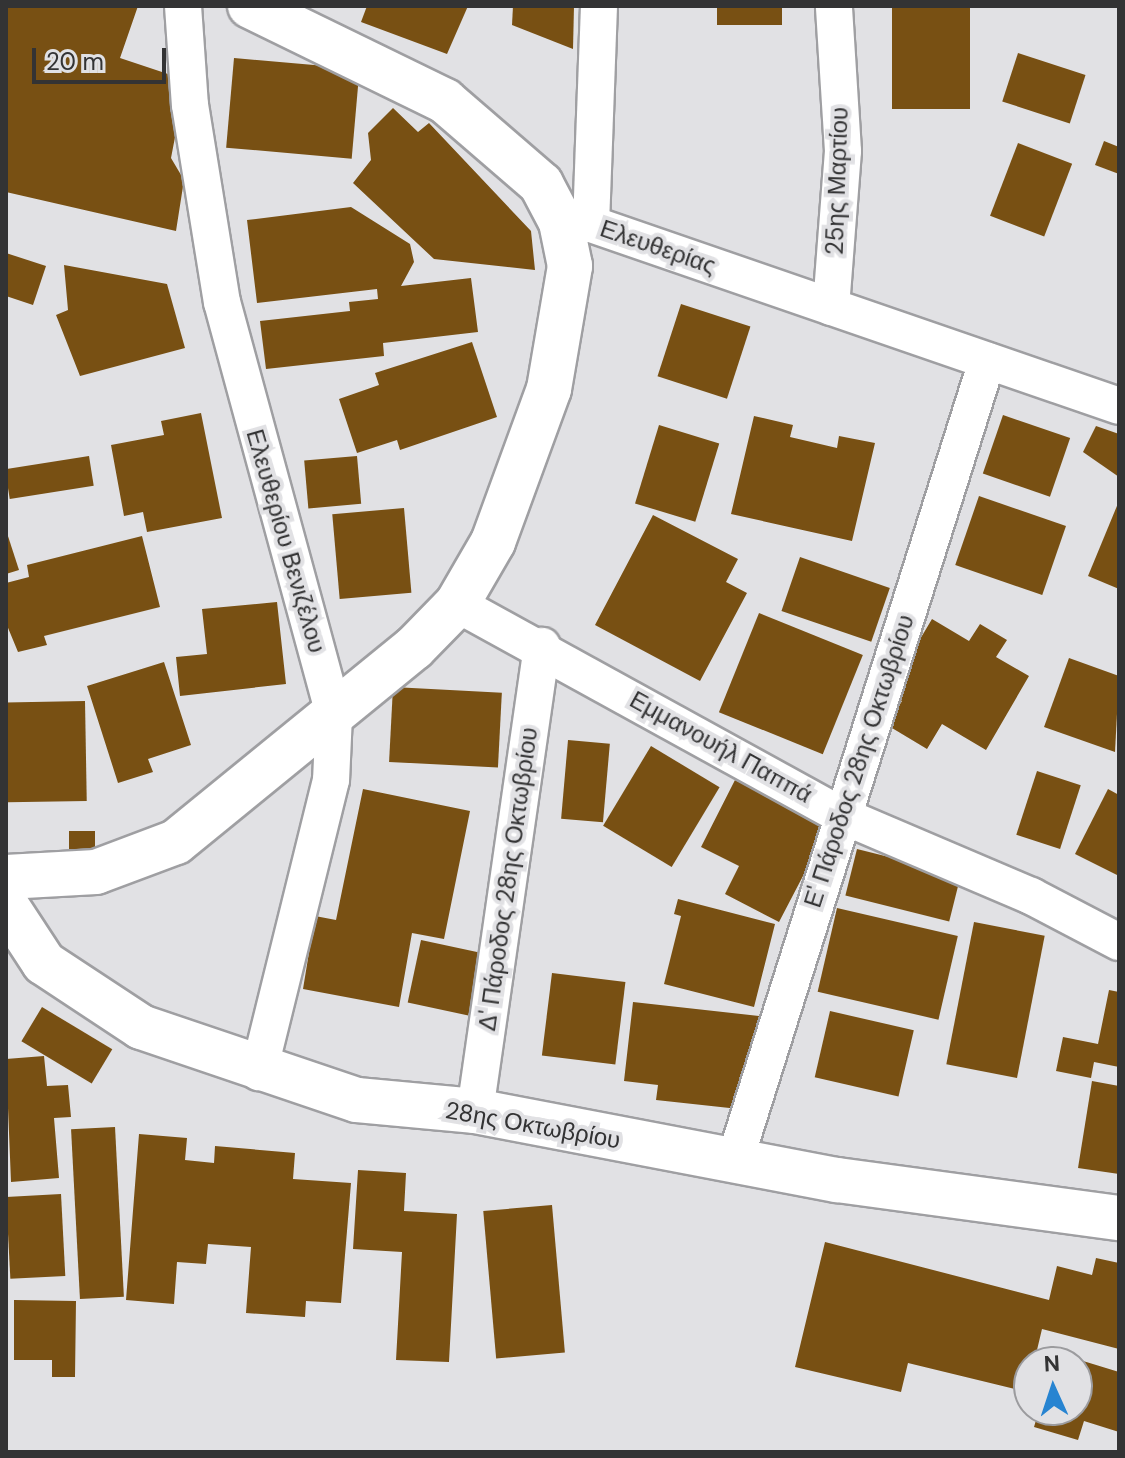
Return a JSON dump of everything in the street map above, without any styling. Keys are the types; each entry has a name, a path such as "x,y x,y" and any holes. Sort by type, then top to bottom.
{"street":[{"name":"Ελευθερίου Βενιζέλου","path":"183,6 190,105 222,302 334,715 331,780 259,1072"},
{"path":"250,6 445,101 526,167 576,223"},
{"path":"6,877 96,872 154,854 209,820 334,715 457,604 515,490 549,389 570,289 599,6"},
{"name":"25ης Μαρτίου","path":"831,307 843,151 834,6"},
{"name":"Ελευθερίας","path":"576,223 1119,406"},
{"name":"Ε' Πάροδος 28ης Οκτωβρίου","path":"734,1163 841,815 987,361"},
{"name":"Εμμανουήλ Παππά","path":"457,604 542,646 841,815 1031,896 1119,942"},
{"name":"Δ' Πάροδος 28ης Οκτωβρίου","path":"475,1111 542,646"},
{"name":"28ης Οκτωβρίου","path":"6,905 23,941 64,979 141,1027 259,1072 357,1100 475,1111 734,1163 1119,1218"}],"building":[{"path":"6,6 138,6 120,58 186,80 171,158 184,180 176,231 6,192"},
{"path":"367,6 468,6 447,54 361,22"},
{"path":"513,6 574,6 573,49 512,25"},
{"path":"717,6 782,6 782,25 717,25"},
{"path":"892,6 970,6 970,109 892,109"},
{"path":"1018,53 1086,75 1070,123 1002,102"},
{"path":"234,58 360,69 352,159 226,148"},
{"path":"393,108 418,132 429,123 531,231 535,270 434,259 353,183 371,160 368,133"},
{"path":"1104,141 1119,147 1119,174 1095,165"},
{"path":"1018,143 1072,164 1044,237 990,216"},
{"path":"351,207 410,244 414,262 401,286 471,278 478,332 383,343 384,356 266,369 260,321 350,311 349,302 378,299 377,289 257,303 247,220"},
{"path":"6,253 46,266 33,305 6,296"},
{"path":"64,265 167,284 185,348 80,376 56,315 68,310"},
{"path":"681,304 750,327 727,399 658,376"},
{"path":"472,342 497,417 400,450 397,440 357,453 339,399 379,385 375,373"},
{"path":"201,413 222,518 147,532 143,512 124,516 111,445 164,435 161,421"},
{"path":"1003,415 1070,438 1050,497 983,474"},
{"path":"754,416 793,425 790,437 837,448 839,436 875,443 852,541 731,514"},
{"path":"659,425 719,443 695,522 635,503"},
{"path":"1096,426 1119,434 1119,477 1083,452"},
{"path":"89,456 94,486 10,499 6,469"},
{"path":"357,456 361,504 308,508 304,461"},
{"path":"979,496 1066,526 1042,595 955,565"},
{"path":"1119,501 1119,589 1088,576"},
{"path":"404,508 411,593 340,599 332,514"},
{"path":"653,515 738,559 726,582 747,593 700,681 595,625"},
{"path":"6,530 19,570 6,574"},
{"path":"142,536 160,607 44,636 47,645 18,652 6,623 6,583 29,577 27,565"},
{"path":"800,557 890,588 871,642 781,611"},
{"path":"277,602 286,684 180,696 176,657 207,654 202,609"},
{"path":"759,613 863,655 823,754 719,712"},
{"path":"932,619 969,641 980,624 1007,640 996,657 1029,676 986,750 942,724 927,749 887,725 902,701 888,693"},
{"path":"1069,658 1119,676 1115,752 1044,727"},
{"path":"164,662 191,745 148,759 153,772 118,783 87,686"},
{"path":"393,687 502,693 498,768 389,762"},
{"path":"85,701 87,801 8,802 6,702"},
{"path":"568,740 610,744 603,822 561,819"},
{"path":"651,746 720,787 672,867 603,826"},
{"path":"1037,771 1081,785 1060,849 1016,835"},
{"path":"735,780 828,828 779,922 725,894 739,866 701,847"},
{"path":"363,789 470,811 444,939 412,933 399,1007 303,989 315,916 336,920"},
{"path":"1108,789 1119,795 1119,876 1075,854"},
{"path":"69,831 95,831 95,849 69,849"},
{"path":"857,849 961,875 949,921 845,896"},
{"path":"678,899 775,924 754,1007 664,984 681,916 674,914"},
{"path":"837,908 958,936 938,1020 818,992"},
{"path":"974,922 1045,936 1017,1078 946,1064"},
{"path":"421,940 482,953 468,1015 408,1003"},
{"path":"552,973 625,982 615,1064 542,1055"},
{"path":"1109,990 1119,992 1119,1067 1094,1062 1091,1078 1056,1071 1063,1037 1098,1044"},
{"path":"633,1002 759,1016 748,1110 656,1100 658,1085 624,1081"},
{"path":"42,1007 112,1049 92,1084 21,1041"},
{"path":"830,1011 914,1030 898,1097 815,1077"},
{"path":"44,1056 47,1086 68,1085 71,1117 54,1118 59,1178 11,1182 6,1059"},
{"path":"1092,1081 1119,1086 1119,1174 1078,1168"},
{"path":"115,1127 124,1297 80,1299 71,1129"},
{"path":"139,1134 187,1138 185,1160 214,1163 215,1146 295,1153 293,1179 351,1183 341,1303 306,1301 305,1317 246,1313 251,1247 208,1244 206,1264 177,1262 174,1304 126,1300"},
{"path":"358,1170 406,1173 404,1211 457,1214 449,1362 396,1360 402,1252 353,1249"},
{"path":"61,1194 65,1276 10,1279 6,1197"},
{"path":"552,1205 565,1352 496,1358 483,1211"},
{"path":"825,1242 1049,1300 1057,1266 1092,1275 1096,1258 1119,1263 1119,1349 1042,1329 1038,1346 1013,1346 1013,1389 908,1363 901,1392 795,1367"},
{"path":"14,1300 76,1301 75,1377 52,1377 52,1360 14,1360"},
{"path":"1093,1364 1119,1372 1119,1432 1093,1424"},
{"path":"1034,1426 1082,1426 1078,1440"}]}
